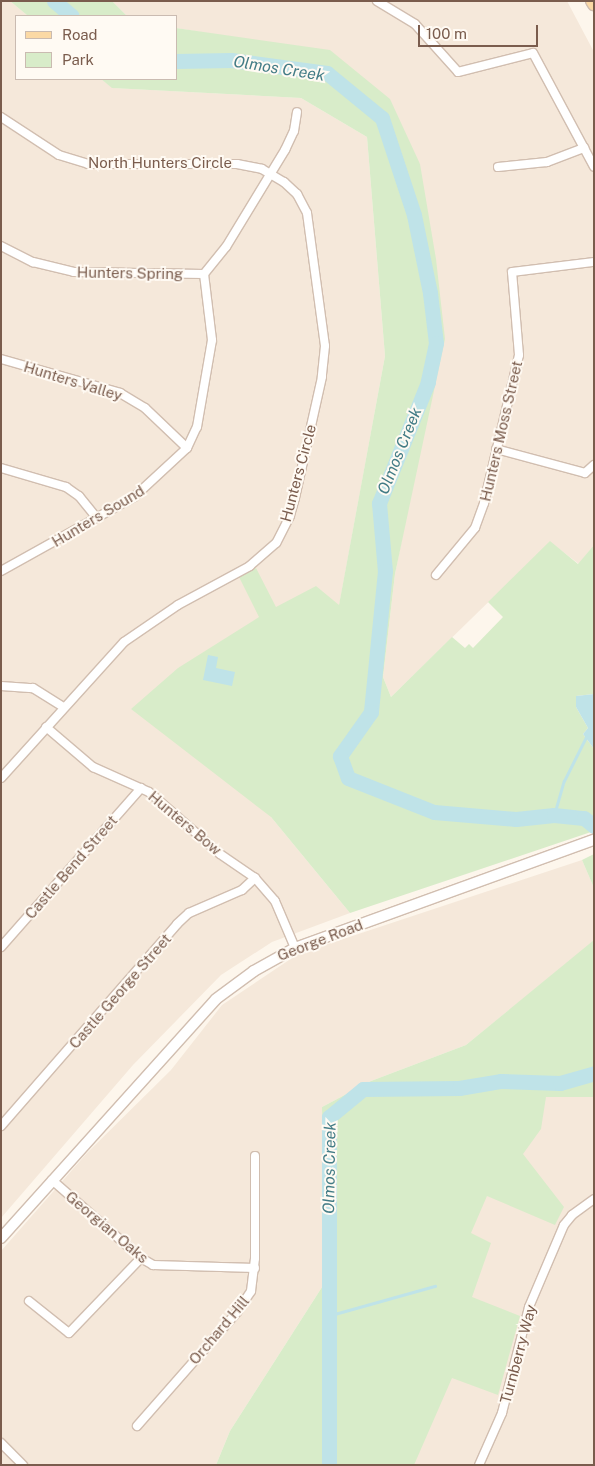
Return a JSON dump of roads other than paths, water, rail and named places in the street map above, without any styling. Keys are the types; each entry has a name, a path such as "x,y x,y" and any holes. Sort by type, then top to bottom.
{"street":[{"path":"377,1 392,8 428,37 458,72 533,54 594,167"},
{"path":"392,8 397,1"},
{"path":"204,274 226,247 271,174 294,131 297,112"},
{"name":"North Hunters Circle","path":"1,116 60,155 88,164 237,164 271,174"},
{"path":"498,167 547,162 584,148"},
{"name":"Hunters Circle","path":"1,778 63,707 135,633 263,557 281,536 290,516 322,377 325,346 307,213 291,187 271,174"},
{"name":"Hunters Spring","path":"1,246 33,262 74,272 204,274"},
{"name":"Hunters Moss Street","path":"436,575 475,528 496,450 519,355 512,272 594,262"},
{"name":"Hunters Sound","path":"1,571 146,489 187,448 196,427 212,340 204,274"},
{"name":"Hunters Valley","path":"1,359 120,393 144,408 187,448"},
{"path":"496,450 585,473 594,465"},
{"path":"1,468 66,487 79,496 97,518"},
{"path":"1,686 33,688 63,707"},
{"name":"Hunters Bow","path":"46,727 100,772 141,788 220,854 255,878 275,901 296,948"},
{"name":"Castle Bend Street","path":"1,947 141,788"},
{"name":"George Road","path":"1,1238 216,999 261,966 296,948 594,840"},
{"name":"Castle George Street","path":"1,1126 189,913 242,890 255,878"},
{"name":"Orchard Hill","path":"137,1426 246,1301 255,1268 256,1156"},
{"name":"Georgian Oaks","path":"52,1180 141,1258 153,1265 168,1267 255,1268"},
{"name":"Turnberry Way","path":"479,1465 502,1413 529,1307 564,1224 572,1215 594,1199"},
{"path":"30,1301 69,1333 141,1258"},
{"path":"1,1443 23,1465"}],"water":[{"path":"208,655 218,657 216,668 235,672 232,686 203,680"},
{"path":"594,694 594,749 583,734 588,728 576,707 576,696"}],"waterway":[{"name":"Olmos Creek","path":"54,1 71,15"},
{"name":"Olmos Creek","path":"178,61 231,60 327,73 382,118 414,215 430,293 436,343 428,382 379,503 385,571 371,712 340,756 348,778 434,812 516,819 554,815 584,818 594,826"},
{"path":"554,815 564,781 586,737"},
{"name":"Olmos Creek","path":"329,1465 329,1117 363,1089 459,1088 501,1081 560,1083 594,1073"},
{"path":"331,1315 435,1286"}]}
